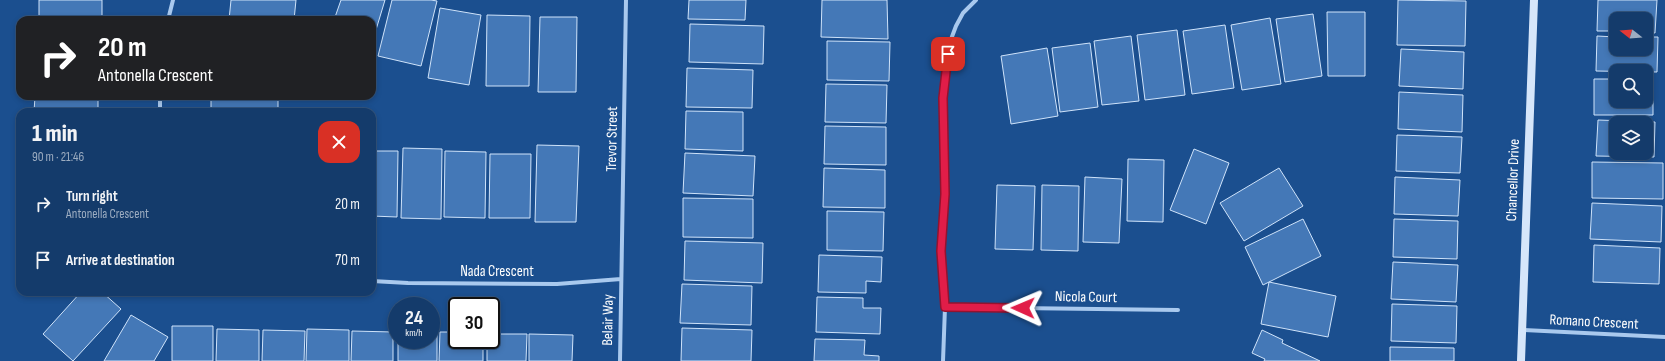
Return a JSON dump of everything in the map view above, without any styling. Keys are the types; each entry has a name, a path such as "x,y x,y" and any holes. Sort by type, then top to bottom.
{"street":[{"path":"169,16 173,0"},
{"name":"Trevor Street","path":"621,279 626,0"},
{"path":"943,361 945,307 941,251 945,194 943,98 950,42 963,13 976,0"},
{"name":"Chancellor Drive","path":"1521,361 1534,0"},
{"name":"Nada Crescent","path":"376,281 408,283 557,284 621,279"},
{"name":"Belair Way","path":"620,361 621,279"},
{"name":"Nicola Court","path":"945,307 1178,310"},
{"name":"Romano Crescent","path":"1522,330 1665,338"}],"building":[{"path":"39,0 102,0 102,16 39,16"},
{"path":"231,0 296,0 294,16 229,16"},
{"path":"341,0 385,0 376,30 376,16 335,16"},
{"path":"392,0 437,1 421,66 378,56"},
{"path":"689,0 746,0 745,20 688,19"},
{"path":"822,0 887,0 888,39 821,37"},
{"path":"1398,0 1466,1 1465,46 1397,45"},
{"path":"1598,0 1657,0 1655,33 1653,33 1653,12 1609,12 1609,31 1597,31"},
{"path":"440,8 481,15 469,85 428,78"},
{"path":"1327,12 1365,12 1365,76 1328,76"},
{"path":"1313,14 1322,76 1285,82 1276,19"},
{"path":"487,15 530,16 529,86 486,86"},
{"path":"540,17 577,17 576,92 538,92"},
{"path":"1270,18 1281,84 1242,90 1231,25"},
{"path":"690,24 764,26 763,64 689,62"},
{"path":"1225,25 1234,88 1192,94 1183,31"},
{"path":"1177,30 1185,95 1145,100 1137,35"},
{"path":"1131,36 1139,101 1102,105 1094,41"},
{"path":"1597,36 1609,37 1609,56 1653,56 1653,37 1658,37 1657,72 1653,72 1653,64 1609,64 1609,71 1596,71"},
{"path":"827,41 890,42 889,81 827,80"},
{"path":"1090,43 1098,107 1060,112 1052,48"},
{"path":"1047,48 1058,116 1011,124 1001,56"},
{"path":"1401,49 1464,52 1463,89 1399,86"},
{"path":"687,68 753,70 752,108 686,107"},
{"path":"1594,79 1609,79 1609,108 1653,108 1653,115 1594,115"},
{"path":"826,84 887,85 886,123 825,122"},
{"path":"1399,92 1463,95 1462,132 1398,129"},
{"path":"35,100 98,100 98,108 34,108"},
{"path":"211,100 278,100 278,108 211,108"},
{"path":"686,111 743,112 743,151 685,149"},
{"path":"1598,120 1609,120 1609,156 1596,156"},
{"path":"1653,122 1655,122 1653,157"},
{"path":"825,126 886,127 886,165 824,164"},
{"path":"1397,135 1462,137 1460,173 1396,171"},
{"path":"537,145 579,146 576,222 535,222"},
{"path":"403,148 442,149 441,219 401,218"},
{"path":"1194,149 1229,163 1206,224 1170,210"},
{"path":"376,151 398,151 397,217 376,216"},
{"path":"445,151 486,152 485,218 444,217"},
{"path":"685,153 755,156 753,196 683,193"},
{"path":"490,154 531,154 530,218 489,218"},
{"path":"1128,159 1164,160 1163,222 1127,221"},
{"path":"1592,162 1663,163 1663,199 1592,198"},
{"path":"824,168 885,170 885,208 823,207"},
{"path":"1279,168 1303,206 1244,241 1220,203"},
{"path":"1085,177 1122,179 1119,243 1083,242"},
{"path":"1395,177 1460,180 1458,216 1394,214"},
{"path":"997,185 1035,186 1033,250 995,249"},
{"path":"1042,185 1079,186 1078,251 1041,250"},
{"path":"683,198 753,199 753,238 683,237"},
{"path":"1592,203 1662,206 1661,242 1590,239"},
{"path":"827,211 884,212 883,251 827,250"},
{"path":"1303,219 1321,256 1263,285 1245,247"},
{"path":"1394,219 1458,221 1457,259 1393,257"},
{"path":"685,241 763,243 762,283 684,280"},
{"path":"1594,245 1660,248 1659,284 1593,282"},
{"path":"819,255 882,257 881,282 866,281 866,293 818,292"},
{"path":"1393,262 1458,265 1456,302 1391,299"},
{"path":"1269,282 1336,296 1328,337 1261,324"},
{"path":"682,284 752,286 751,325 680,323"},
{"path":"77,296 106,296 121,309 73,361 43,334"},
{"path":"817,297 863,298 863,308 881,308 880,334 816,332"},
{"path":"1392,304 1457,306 1456,343 1391,341"},
{"path":"131,315 168,337 154,361 104,361"},
{"path":"172,326 213,326 213,361 172,361"},
{"path":"682,328 752,330 751,361 681,361"},
{"path":"217,329 259,330 259,361 216,361"},
{"path":"307,329 349,330 349,361 306,361"},
{"path":"263,330 305,331 304,361 262,361"},
{"path":"1262,330 1283,340 1282,343 1320,361 1264,361 1265,359 1252,353"},
{"path":"352,331 388,332 388,349 393,349 393,361 351,361"},
{"path":"440,332 448,332 448,349 483,349 483,361 439,361"},
{"path":"500,334 527,334 526,361 487,361 487,349 500,349"},
{"path":"529,334 573,335 572,361 529,361"},
{"path":"815,339 865,340 864,355 879,356 879,361 814,361"},
{"path":"1390,347 1454,348 1454,361 1390,361"},
{"path":"398,349 437,349 437,361 398,361"}],"route":[{"path":"948,54 943,98 945,194 941,251 945,307 1023,308"}]}
